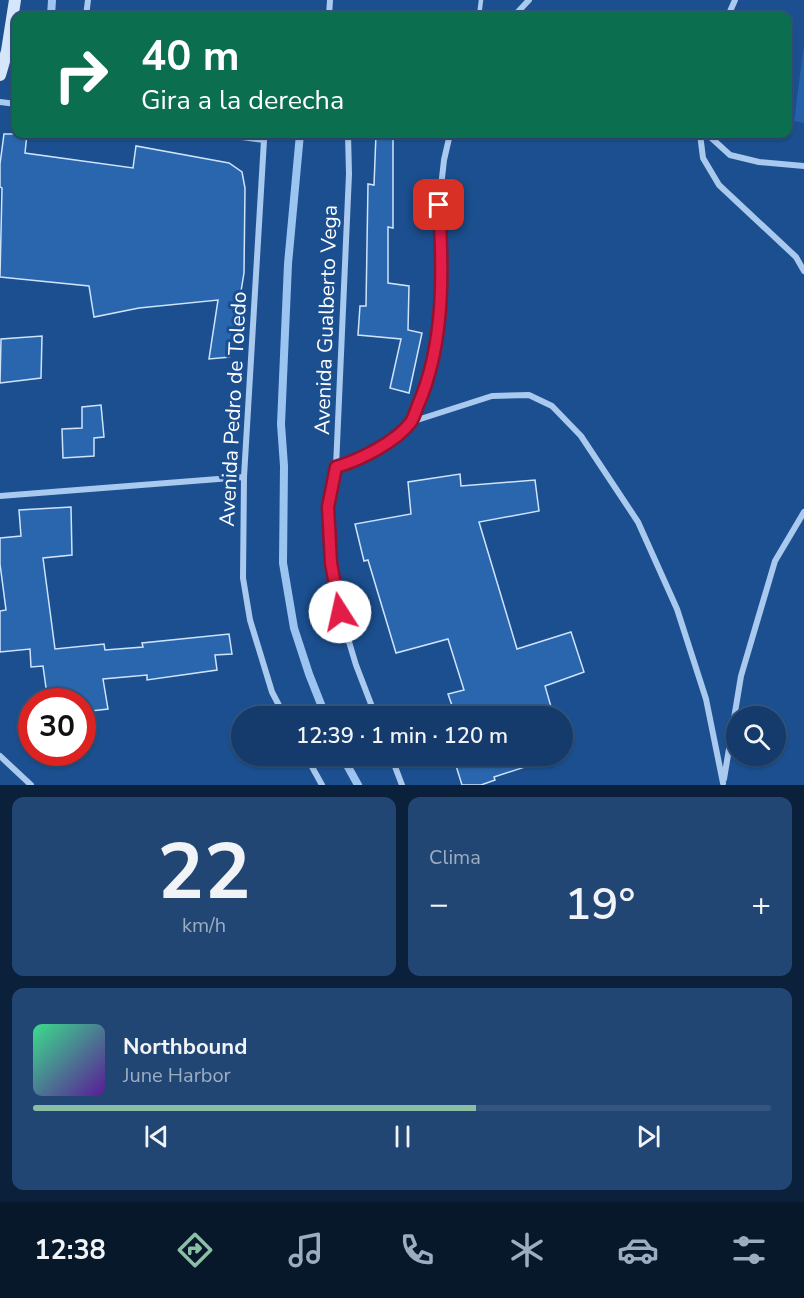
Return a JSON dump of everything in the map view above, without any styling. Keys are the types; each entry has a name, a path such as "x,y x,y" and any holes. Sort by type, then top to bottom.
{"street":[{"path":"518,12 528,0"},
{"path":"0,75 7,51 12,19"},
{"name":"Avenida Pedro de Toledo","path":"249,138 264,140 244,477 243,578 250,620 272,692 279,706"},
{"name":"Avenida Gualberto Vega","path":"348,138 349,174 336,467 328,507 331,563 340,612 356,665 372,706"},
{"path":"411,422 428,382 435,348 442,268 439,205 449,138"},
{"path":"700,138 703,158 718,185 796,257 804,271"},
{"path":"711,138 730,155 759,162 792,164 804,168"},
{"path":"336,467 356,461 392,439 411,422 492,396 529,395 552,406 581,436 638,522 677,609 706,699 723,784"},
{"path":"0,496 244,477"},
{"path":"723,784 741,676 775,561 804,512"},
{"path":"0,756 31,785"},
{"path":"312,766 322,785"},
{"path":"395,766 402,785"}],"shaded area":[{"path":"804,44 804,123 794,121"}],"building":[{"path":"4,134 12,134 12,138 27,138 25,153 133,168 136,146 229,163 242,172 245,188 244,273 230,357 209,359 218,300 139,308 94,317 89,286 0,277 2,188 0,187"},
{"path":"376,138 393,138 393,228 388,227 388,283 409,286 408,330 422,333 409,393 390,388 401,339 358,335 360,306 366,306 368,184 374,185"},
{"path":"42,336 41,378 0,383 1,339"},
{"path":"101,405 104,437 94,438 94,456 63,458 62,429 82,428 82,407"},
{"path":"460,474 461,486 535,480 539,511 479,522 517,649 571,632 584,672 545,686 551,706 452,706 448,694 464,690 448,639 396,653 368,560 364,561 355,524 411,514 408,482"},
{"path":"71,507 72,555 43,558 55,649 104,644 105,650 143,647 142,643 229,634 232,654 215,655 217,670 147,680 147,675 103,679 108,709 96,710 96,688 46,688 43,666 31,667 30,649 0,652 0,611 6,610 0,564 0,538 21,536 19,510"},
{"path":"456,766 528,766 494,777 495,780 481,785 462,785"}],"waterway":[{"path":"51,12 52,0"},
{"path":"300,138 288,264 281,424 284,466 283,563 294,628 322,706"},
{"path":"348,766 358,785"}],"route":[{"path":"340,612 331,563 328,507 336,467 356,461 392,439 411,422 428,382 435,348 442,268 439,205"}]}
